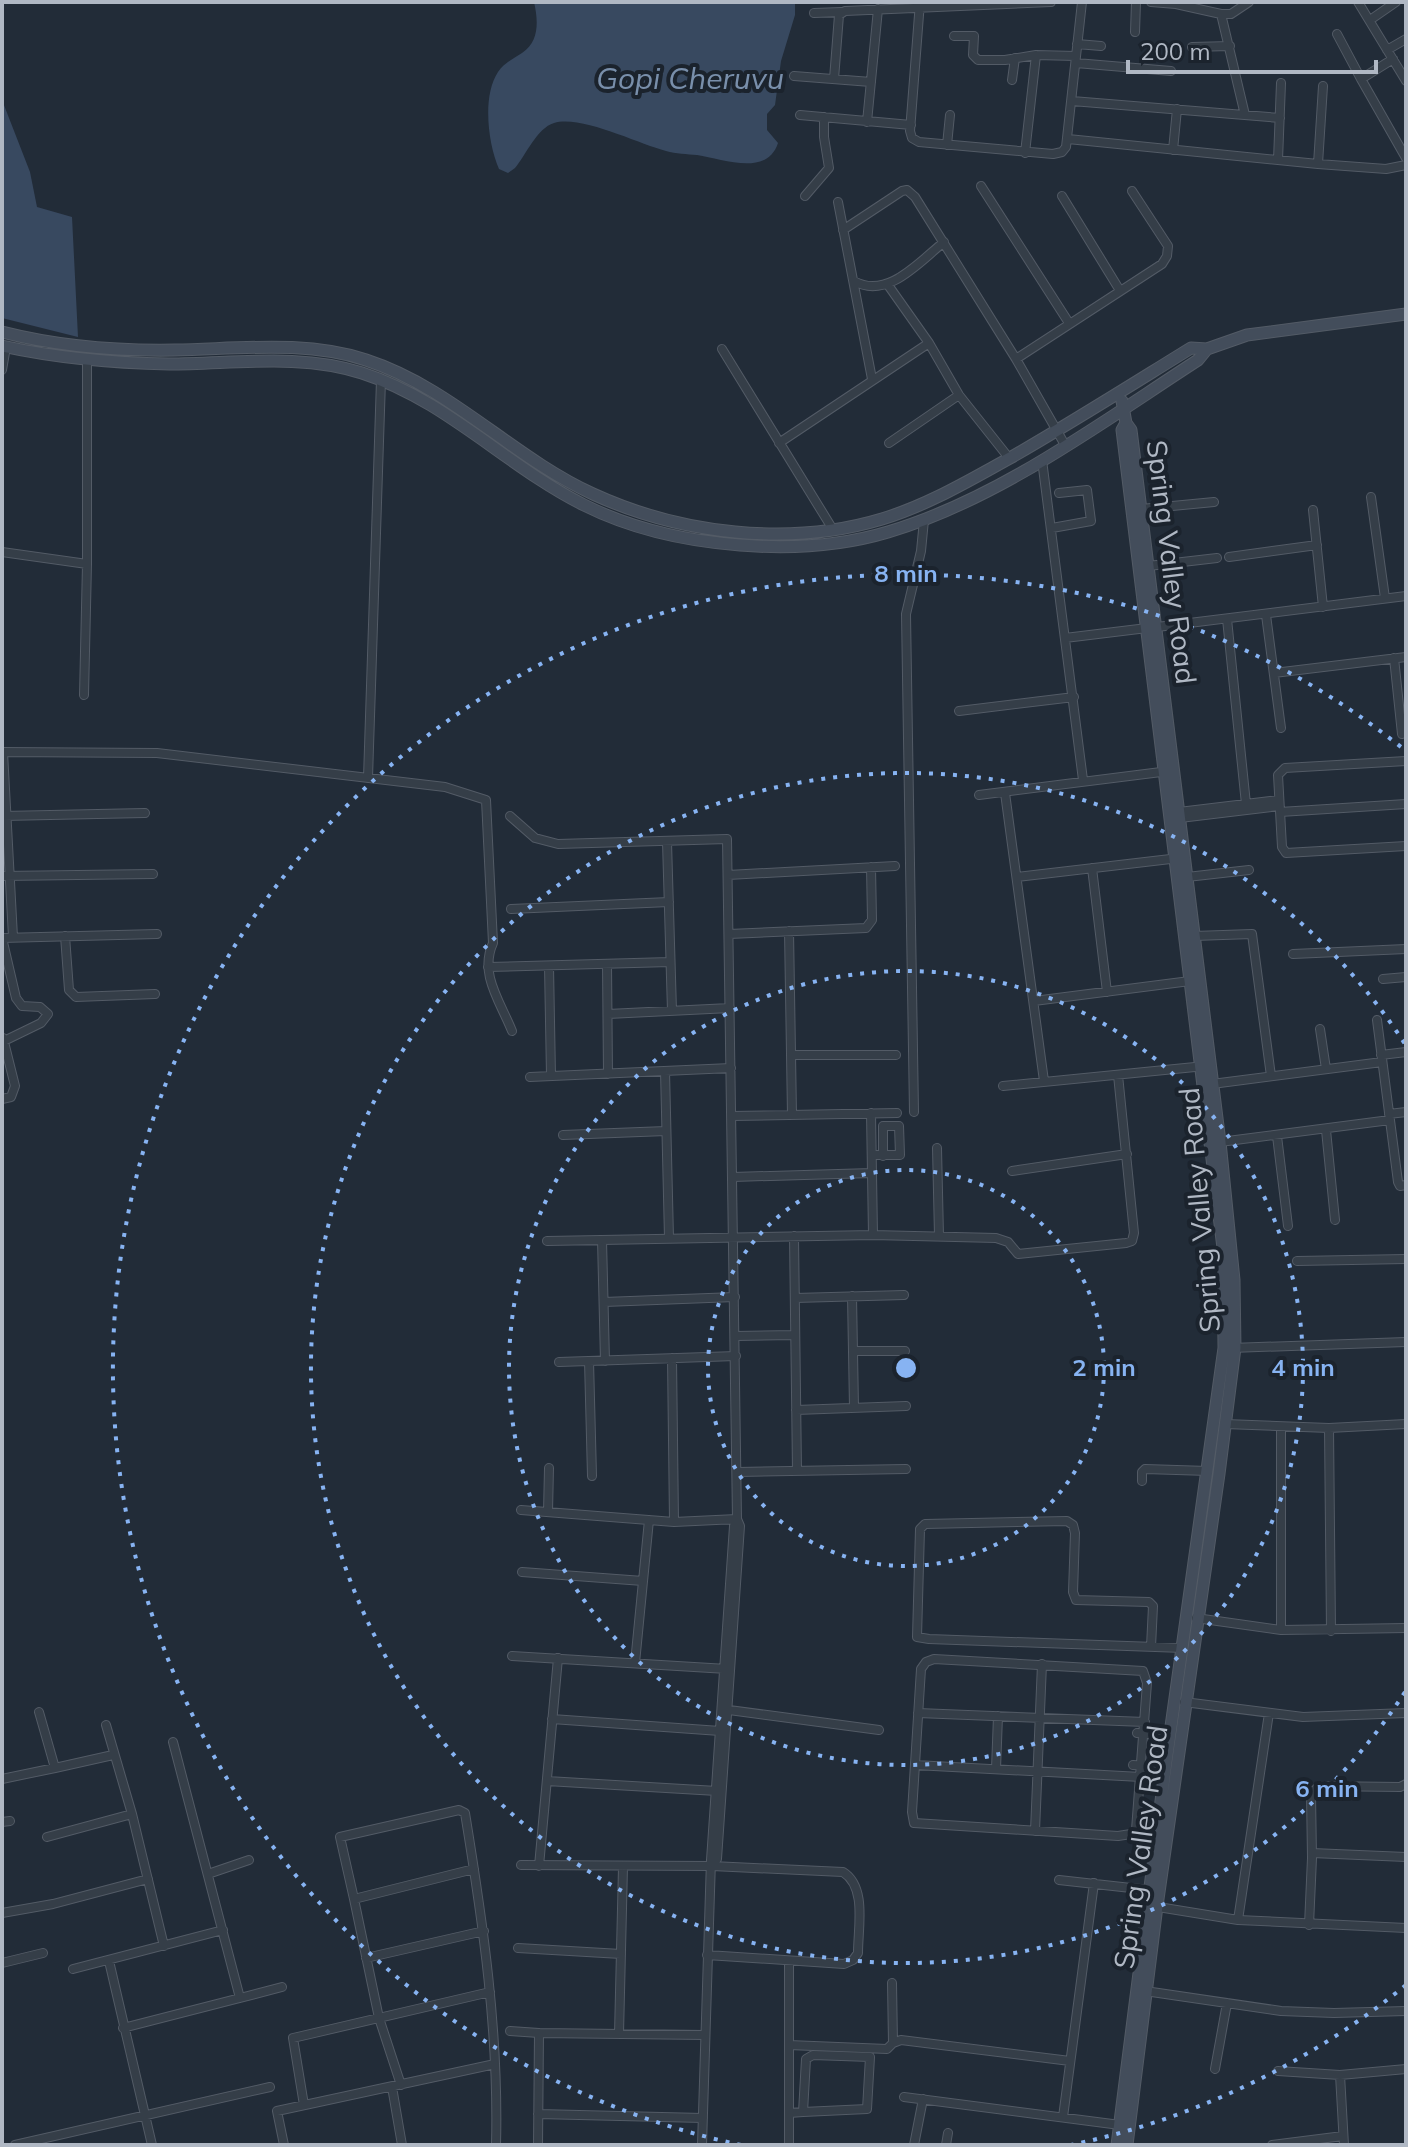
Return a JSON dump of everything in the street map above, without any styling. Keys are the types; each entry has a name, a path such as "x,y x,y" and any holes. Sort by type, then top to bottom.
{"street":[{"path":"814,13 920,4 1051,2"},
{"path":"920,4 912,138 919,142 1053,154 1062,152 1068,139 1082,2"},
{"path":"1135,32 1136,2"},
{"path":"1151,2 1176,3 1221,14 1231,14 1249,2"},
{"path":"1358,2 1406,81"},
{"path":"1370,20 1396,2"},
{"path":"867,122 878,9"},
{"path":"834,79 841,12"},
{"path":"1221,14 1245,115"},
{"path":"1337,34 1406,158"},
{"path":"954,36 974,36 973,55 978,60 1036,55 1171,71"},
{"path":"1387,50 1406,39"},
{"path":"1077,44 1101,46"},
{"path":"1192,47 1230,46"},
{"path":"1025,153 1036,55"},
{"path":"1012,80 1015,58"},
{"path":"1361,79 1393,59"},
{"path":"794,76 871,82"},
{"path":"1278,160 1281,83"},
{"path":"1318,164 1323,86"},
{"path":"1072,101 1280,118"},
{"path":"1173,150 1177,109"},
{"path":"800,115 911,125"},
{"path":"947,145 950,115"},
{"path":"805,196 829,168 824,117"},
{"path":"1068,139 1318,164 1386,169 1406,165"},
{"path":"981,186 1069,323"},
{"path":"843,230 902,191 907,190 915,197 1016,359 1065,445"},
{"path":"1016,359 1119,289 1162,264 1168,246 1132,191"},
{"path":"1062,196 1119,289"},
{"path":"838,202 872,379"},
{"path":"854,281 871,288 888,285 944,242"},
{"path":"888,285 929,343 959,395 1009,458"},
{"path":"2,332 118,349 290,348 323,350 352,357 409,376 448,398 556,474 593,494 641,513 718,530 759,533 832,528 881,519 927,502 1058,432 1191,348 1207,349 1247,335 1406,314"},
{"path":"779,443 929,343"},
{"path":"2,370 4,346 87,359 169,364 321,363 403,388 549,486 587,506 637,526 716,543 804,546 860,538 924,520 979,495 1042,460 1124,408 1198,360 1207,349"},
{"path":"722,349 832,528"},
{"path":"351,370 352,357"},
{"path":"84,695 87,359"},
{"path":"368,778 381,380"},
{"path":"1119,392 1126,423"},
{"path":"889,443 959,395"},
{"name":"Spring Valley Road","path":"1117,2145 1167,1794 1165,1767 1183,1648 1192,1617 1225,1424 1234,1280 1212,1084 1190,981 1180,858 1152,628 1122,430 1126,423 1131,430 1148,566 1152,628"},
{"path":"1042,460 1083,780"},
{"path":"1052,528 1091,520 1087,490 1059,493"},
{"path":"1371,497 1385,598"},
{"path":"1141,509 1214,502"},
{"path":"1313,510 1323,607"},
{"path":"914,1112 906,614 921,551 924,520"},
{"path":"1229,557 1317,545"},
{"path":"2,552 87,564"},
{"path":"1148,566 1217,558"},
{"path":"1065,638 1406,596"},
{"path":"1266,615 1281,728"},
{"path":"1227,619 1246,804"},
{"path":"1274,673 1406,657"},
{"path":"1394,658 1402,734"},
{"path":"959,711 1074,697"},
{"path":"13,937 6,876 2,752 157,753 445,787 486,800 493,943 487,956 488,979 512,1031"},
{"path":"1406,761 1285,768 1278,773 1282,847 1288,853 1406,846"},
{"path":"979,795 1168,771"},
{"name":"Spring Valley Road","path":"1127,2145 1145,1991 1152,1906 1149,1890 1184,1702 1208,1471 1229,1348 1223,1248 1194,936 1187,877 1180,858 1179,815 1168,771"},
{"path":"1005,793 1044,1081"},
{"path":"1179,815 1246,804 1279,806"},
{"path":"1179,815 1279,806 1406,804"},
{"path":"4,816 145,813"},
{"path":"510,816 535,838 558,844 727,839 737,1519 740,1526 720,1731 716,1860 712,1866 707,1955 702,2145"},
{"path":"667,842 672,1011"},
{"path":"1017,877 1180,858"},
{"path":"728,875 895,866"},
{"path":"729,934 866,928 872,920 871,867"},
{"path":"1092,868 1107,992"},
{"path":"1187,877 1249,870"},
{"path":"6,876 153,874"},
{"path":"511,909 669,902"},
{"path":"789,931 792,1115"},
{"path":"2,1099 11,1097 15,1086 3,1039 41,1023 48,1014 40,1007 22,1006 16,998 2,938 157,934"},
{"path":"1194,936 1252,934 1271,1076"},
{"path":"65,936 69,990 76,997 155,994"},
{"path":"1293,954 1406,949"},
{"path":"488,967 670,962"},
{"path":"607,964 608,1074"},
{"path":"549,966 551,1076"},
{"path":"1383,979 1406,977"},
{"path":"1034,1001 1190,981"},
{"path":"608,1014 730,1008"},
{"path":"1377,1020 1398,1182 1400,1186 1406,1185"},
{"path":"1320,1029 1326,1069"},
{"path":"1212,1084 1326,1069 1406,1052"},
{"path":"791,1055 896,1055"},
{"path":"1003,1086 1206,1066"},
{"path":"530,1077 731,1068"},
{"path":"665,1071 669,1238"},
{"path":"547,1241 911,1235 996,1238 1008,1242 1018,1254 1132,1241 1134,1233 1118,1075"},
{"path":"1220,1142 1326,1130 1406,1112"},
{"path":"871,1113 873,1235"},
{"path":"732,1116 897,1113"},
{"path":"1326,1130 1335,1220"},
{"path":"563,1135 666,1131"},
{"path":"1277,1136 1288,1226"},
{"path":"937,1148 939,1236"},
{"path":"1012,1171 1127,1154"},
{"path":"872,1155 883,1156"},
{"path":"733,1177 872,1173"},
{"path":"794,1236 797,1471"},
{"path":"602,1240 605,1361"},
{"path":"1297,1261 1406,1259"},
{"path":"795,1298 904,1295"},
{"path":"852,1296 854,1408"},
{"path":"604,1302 735,1297"},
{"path":"736,1336 795,1335"},
{"path":"1229,1348 1406,1342"},
{"path":"853,1351 905,1351"},
{"path":"559,1362 736,1356"},
{"path":"672,1358 674,1522"},
{"path":"589,1361 592,1476"},
{"path":"796,1410 906,1406"},
{"path":"1225,1424 1281,1428 1406,1424"},
{"path":"1281,1428 1281,1630"},
{"path":"1329,1428 1331,1631"},
{"path":"548,1512 549,1468"},
{"path":"738,1472 906,1469"},
{"path":"1142,1481 1145,1469 1208,1471"},
{"path":"521,1510 674,1522 737,1519"},
{"path":"635,1663 649,1520"},
{"path":"1151,1647 1153,1606 1149,1602 1076,1600 1073,1592 1075,1533 1073,1525 1067,1521 925,1524 920,1529 917,1637 929,1639 1151,1647 1183,1648"},
{"path":"522,1572 643,1581"},
{"path":"1192,1617 1281,1630 1406,1628"},
{"path":"512,1656 728,1669"},
{"path":"539,1866 558,1658"},
{"path":"930,1659 1042,1664 1143,1671 1147,1683 1145,1722 1137,1765 1141,1777 1138,1824 1131,1834 1118,1836 918,1825 911,1818 921,1669 930,1659"},
{"path":"1035,1831 1042,1664"},
{"path":"719,1791 729,1710 728,1669"},
{"path":"1184,1702 1303,1717 1406,1713"},
{"path":"729,1710 879,1730"},
{"path":"39,1712 55,1768"},
{"path":"918,1713 1145,1722"},
{"path":"1238,1920 1269,1713"},
{"path":"996,1769 998,1716"},
{"path":"552,1719 720,1731"},
{"path":"106,1725 132,1814 164,1946"},
{"path":"1141,1733 1170,1736"},
{"path":"173,1742 240,1998"},
{"path":"2,1779 113,1755"},
{"path":"915,1765 1141,1777"},
{"path":"1137,1765 1165,1767"},
{"path":"547,1781 719,1791"},
{"path":"1309,1925 1313,1789 1319,1786 1400,1787 1406,1784"},
{"path":"402,2145 396,2086 340,1837 459,1810 465,1813 484,1931 495,2064 496,2145"},
{"path":"47,1837 132,1814"},
{"path":"1312,1853 1406,1857"},
{"path":"208,1874 249,1860"},
{"path":"521,1865 712,1866 843,1872 852,1878 858,1888 858,1953 853,1960 844,1964 707,1955"},
{"path":"619,2034 623,1867"},
{"path":"354,1899 474,1869"},
{"path":"2,1913 53,1904 148,1879"},
{"path":"1059,1880 1149,1890"},
{"path":"1063,2117 1094,1883"},
{"path":"1152,1906 1238,1920 1406,1928"},
{"path":"73,1969 223,1930"},
{"path":"366,1958 484,1931"},
{"path":"518,1948 621,1954"},
{"path":"2,1963 43,1953"},
{"path":"109,1961 152,2145"},
{"path":"789,1961 789,2145"},
{"path":"892,1983 893,2043"},
{"path":"123,2028 282,1987"},
{"path":"1145,1991 1281,2011 1406,2011"},
{"path":"304,2105 293,2038 490,1992"},
{"path":"1215,2069 1227,2003"},
{"path":"510,2031 705,2035"},
{"path":"538,2145 539,2033"},
{"path":"789,2045 887,2049 901,2040 1070,2061"},
{"path":"789,2113 867,2109 870,2057 813,2055 806,2059 803,2112"},
{"path":"284,2145 277,2111 495,2064"},
{"path":"1278,2071 1340,2075 1406,2069"},
{"path":"1272,2145 1344,2140 1340,2075"},
{"path":"15,2145 270,2087"},
{"path":"904,2097 1120,2125"},
{"path":"914,2145 923,2099"},
{"path":"538,2114 703,2118"},
{"path":"946,2145 948,2133"}],"water":[{"name":"Gopi Cheruvu","path":"534,2 795,2 795,15 781,61 775,105 767,114 767,130 778,143 772,153 754,163 731,162 670,152 594,126 566,122 554,123 542,130 508,173 499,169 488,120 490,94 500,69 528,48 535,36"},
{"path":"2,100 30,172 37,207 72,217 78,337 2,318"}]}
